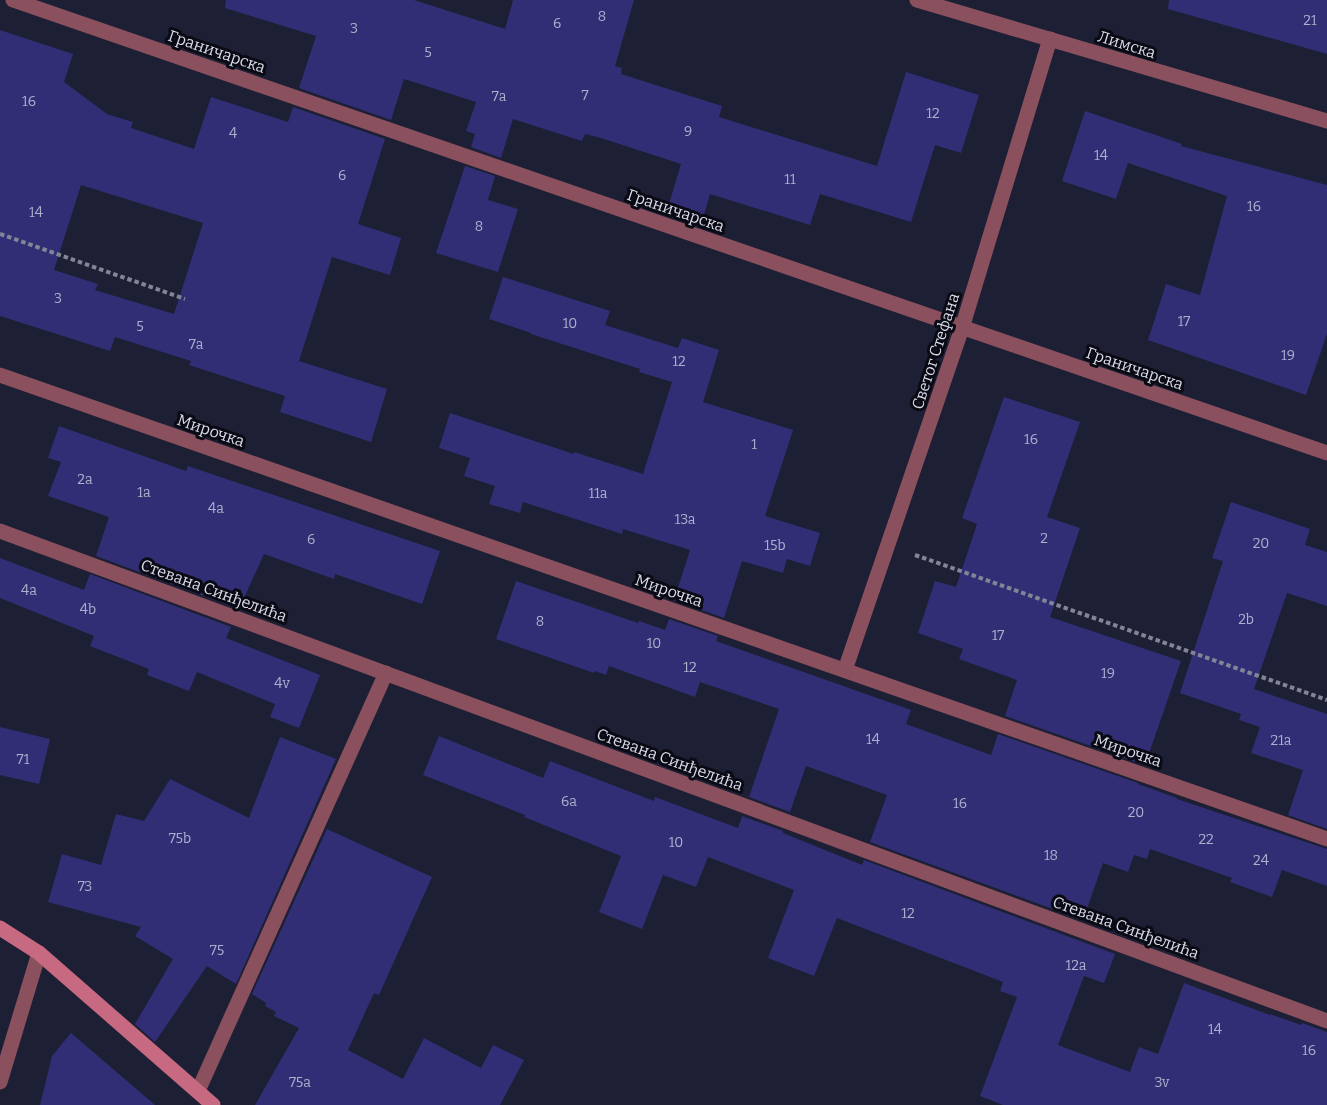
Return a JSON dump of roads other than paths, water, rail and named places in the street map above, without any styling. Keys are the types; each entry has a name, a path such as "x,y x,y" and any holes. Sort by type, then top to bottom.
{"street":[{"name":"Граничарска","path":"14,0 1327,453"},
{"name":"Лимска","path":"917,0 1327,122"},
{"name":"Светог Стефана","path":"845,670 962,328 1050,39"},
{"name":"Мирочка","path":"0,375 1327,839"},
{"name":"Стевана Синђелића","path":"0,531 1327,1021"},
{"path":"198,1091 386,673"},
{"path":"0,928 39,953 213,1105"},
{"path":"0,1082 39,953"}]}
